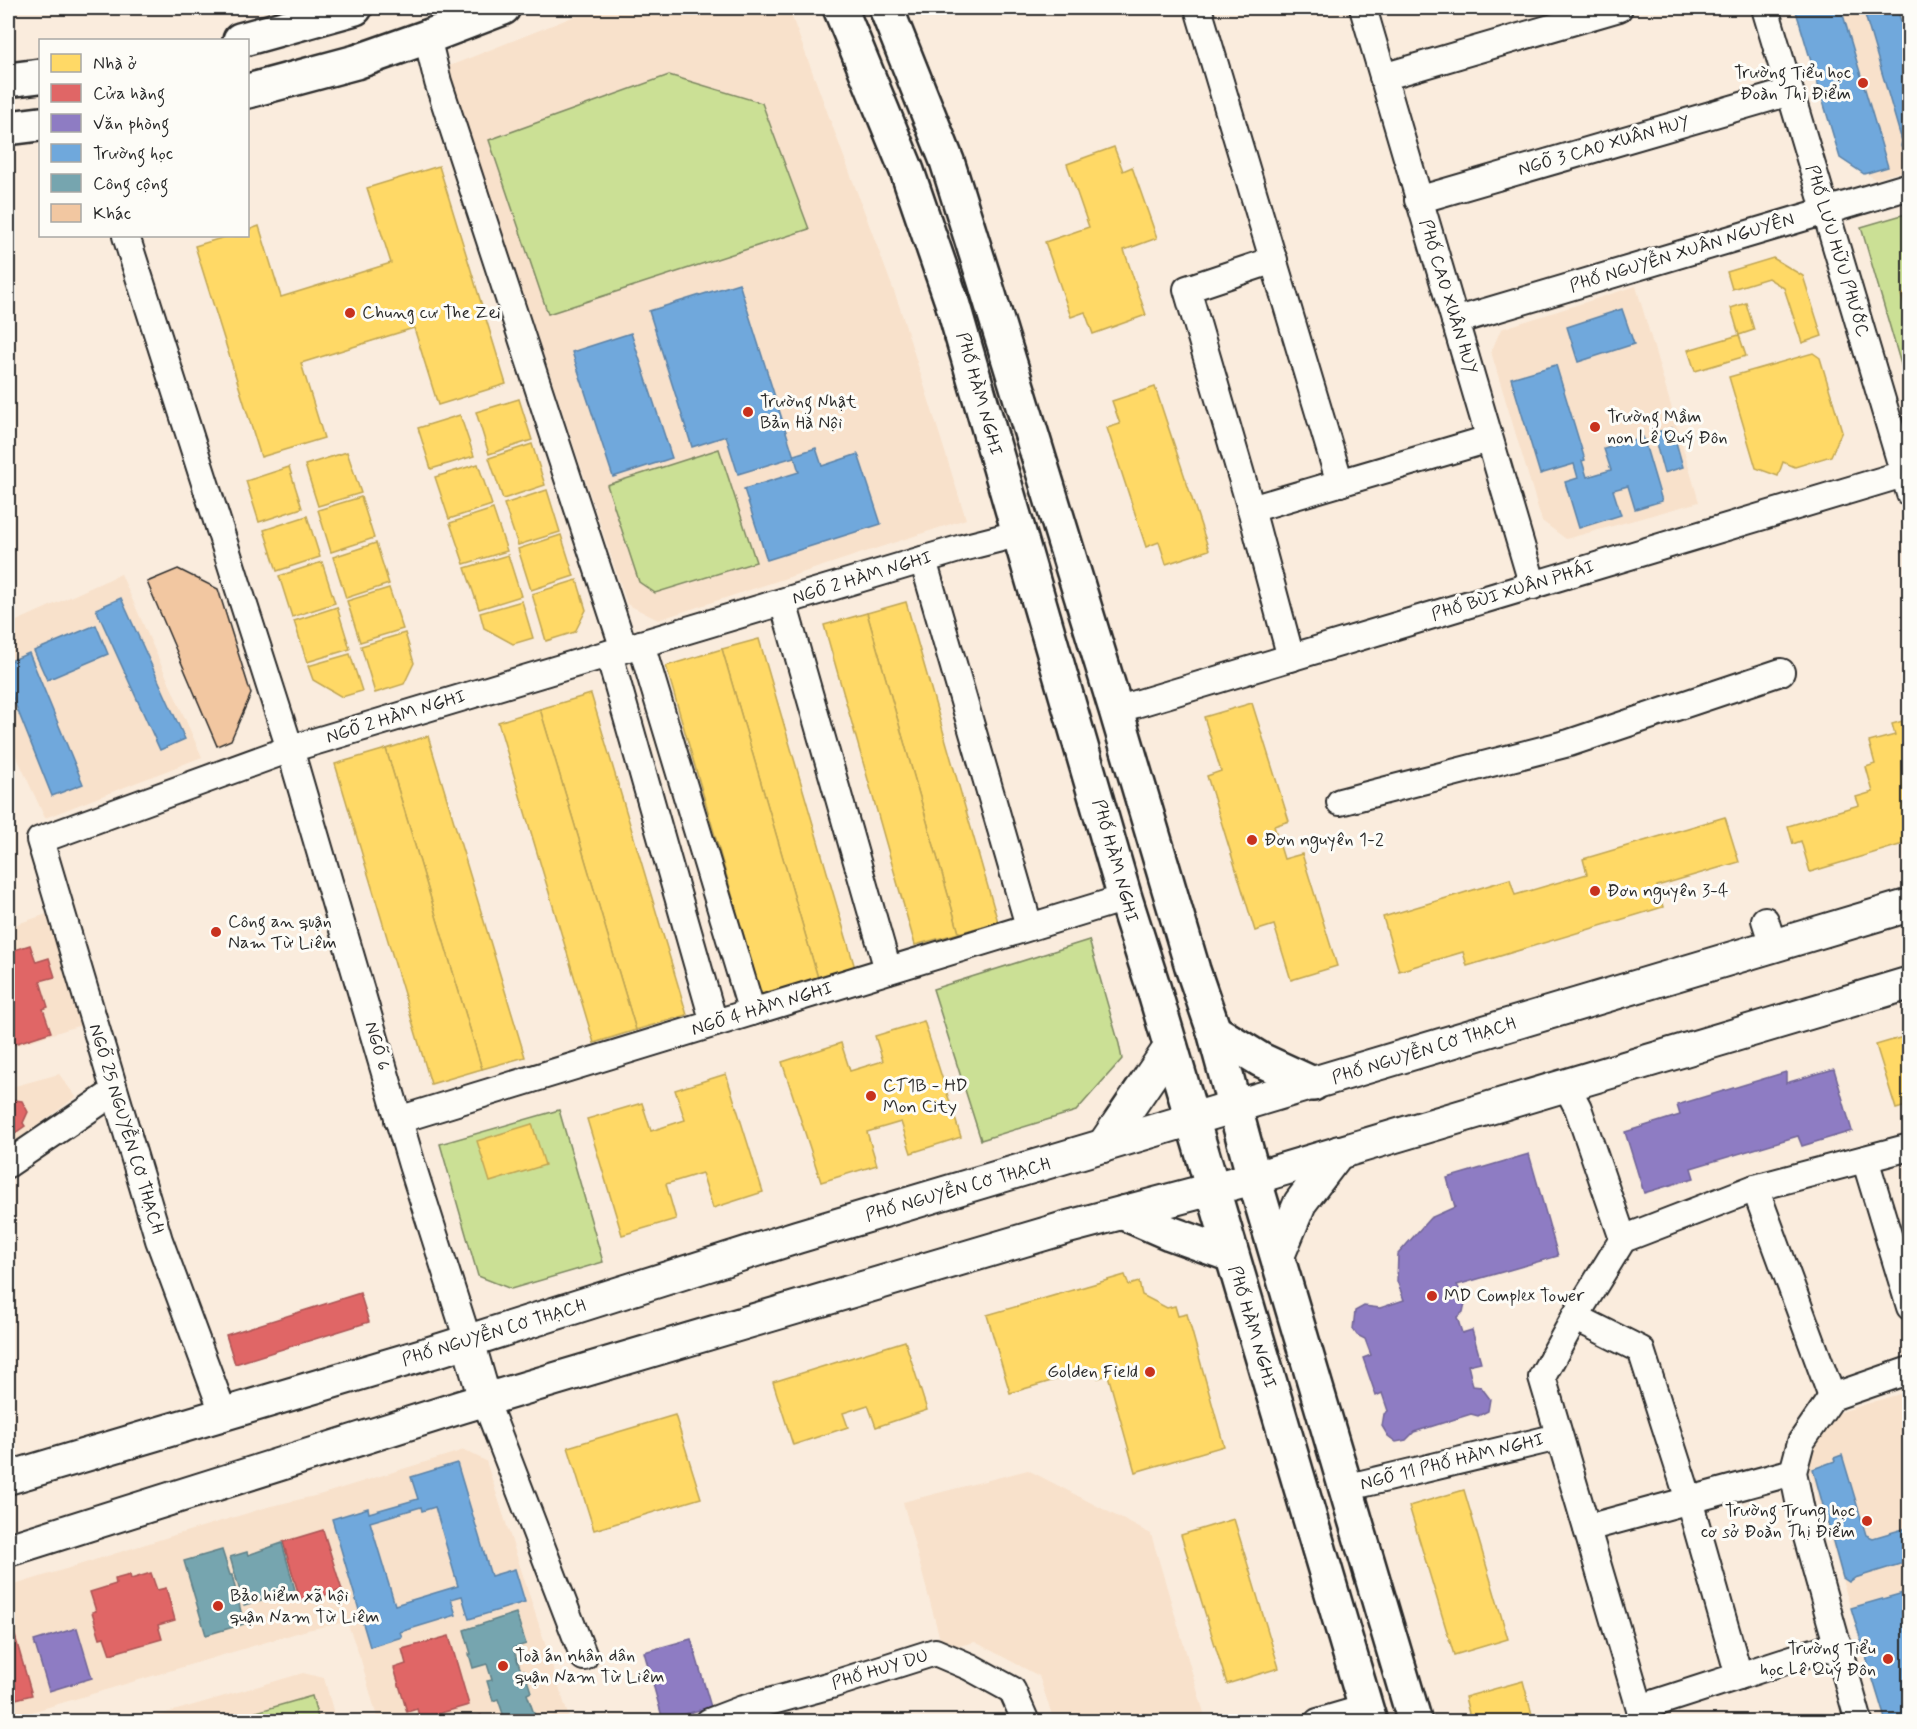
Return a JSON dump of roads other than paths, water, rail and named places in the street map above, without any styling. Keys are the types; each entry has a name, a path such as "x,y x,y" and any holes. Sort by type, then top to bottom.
{"main road":[{"path":"244,39 355,8"},
{"path":"249,91 356,62 503,8"},
{"name":"PHỐ HÀM NGHI","path":"840,8 907,171 952,302 1021,533 1125,898 1368,1714"},
{"name":"PHỐ HÀM NGHI","path":"886,8 947,161 1116,710 1193,970 1214,1031 1254,1178 1415,1722"},
{"path":"8,80 39,76"},
{"path":"8,128 39,124"},
{"path":"1214,1031 1261,1060 1313,1084"},
{"path":"1124,1213 1170,1233 1231,1255"}],"street":[{"path":"1198,8 1340,483"},
{"name":"PHỐ CAO XUÂN HUY","path":"1363,8 1533,585"},
{"path":"1383,77 1619,8"},
{"name":"PHỐ LƯU HỮU PHƯỚC","path":"1765,8 1908,480"},
{"path":"427,37 442,94 624,649 753,1012"},
{"name":"NGÕ 3 CAO XUÂN HUY","path":"1419,200 1790,92"},
{"name":"PHỐ NGUYỄN XUÂN NGUYÊN","path":"1455,321 1910,186"},
{"path":"126,237 290,749"},
{"path":"1274,260 1187,289 1251,508 1291,658"},
{"path":"970,362 1005,350"},
{"path":"1251,508 1489,438"},
{"name":"PHỐ BÙI XUÂN PHÁI","path":"1116,710 1533,585 1908,480"},
{"name":"NGÕ 2 HÀM NGHI","path":"40,840 290,749 923,560 1021,533"},
{"path":"923,560 1029,926"},
{"path":"783,602 888,970"},
{"path":"624,649 714,1023"},
{"path":"1340,802 1569,743 1781,672"},
{"name":"NGÕ 6","path":"290,749 398,1120 468,1341"},
{"name":"NGÕ 25 NGUYỄN CƠ THẠCH","path":"40,840 159,1240 224,1415"},
{"name":"NGÕ 4 HÀM NGHI","path":"398,1120 1125,898"},
{"name":"PHỐ NGUYỄN CƠ THẠCH","path":"8,1478 74,1456 224,1415 468,1341 797,1237 1313,1084 1769,933 1910,904"},
{"path":"8,1550 486,1400 1068,1227 1254,1178 1910,983"},
{"path":"1102,1146 1171,1047"},
{"path":"1566,1085 1578,1108 1623,1239"},
{"path":"8,1164 114,1092"},
{"path":"1838,1644 1739,1676 1642,1715 1542,1377 1575,1317 1623,1239 1755,1188 1910,1147"},
{"path":"1278,1256 1300,1203 1339,1152"},
{"path":"1865,1159 1910,1307"},
{"path":"1755,1188 1832,1397"},
{"path":"1575,1317 1641,1350 1689,1500 1739,1676"},
{"path":"468,1341 486,1400 584,1657"},
{"path":"1859,1722 1805,1530 1793,1472 1801,1442 1832,1397 1910,1370"},
{"name":"NGÕ 11 PHỐ HÀM NGHI","path":"1345,1488 1558,1437"},
{"path":"1587,1528 1793,1472"},
{"name":"PHỐ HUY DU","path":"709,1722 743,1709 831,1685 935,1652 970,1667 1012,1690 1026,1722"},
{"path":"1318,1722 1368,1714"}],"place":[{"name":"Trường Tiểu học Đoàn Thị Điểm","path":"1863,83"},
{"name":"Chung cư The Zei","path":"350,313"},
{"name":"Trường Nhật Bản Hà Nội","path":"748,412"},
{"name":"Trường Mầm non Lê Quý Đôn","path":"1595,427"},
{"name":"Đơn nguyên 1-2","path":"1252,840"},
{"name":"Đơn nguyên 3-4","path":"1595,891"},
{"name":"Công an quận Nam Từ Liêm","path":"216,932"},
{"name":"CT1B - HD Mon City","path":"871,1096"},
{"name":"MD Complex Tower","path":"1432,1296"},
{"name":"Golden Field","path":"1150,1372"},
{"name":"Trường Trung học cơ sở Đoàn Thị Điểm","path":"1867,1521"},
{"name":"Bảo hiểm xã hội quận Nam Từ Liêm","path":"218,1606"},
{"name":"Trường Tiểu học Lê Quý Đôn","path":"1888,1659"},
{"name":"Toà án nhân dân quận Nam Từ Liêm","path":"503,1666"}]}
